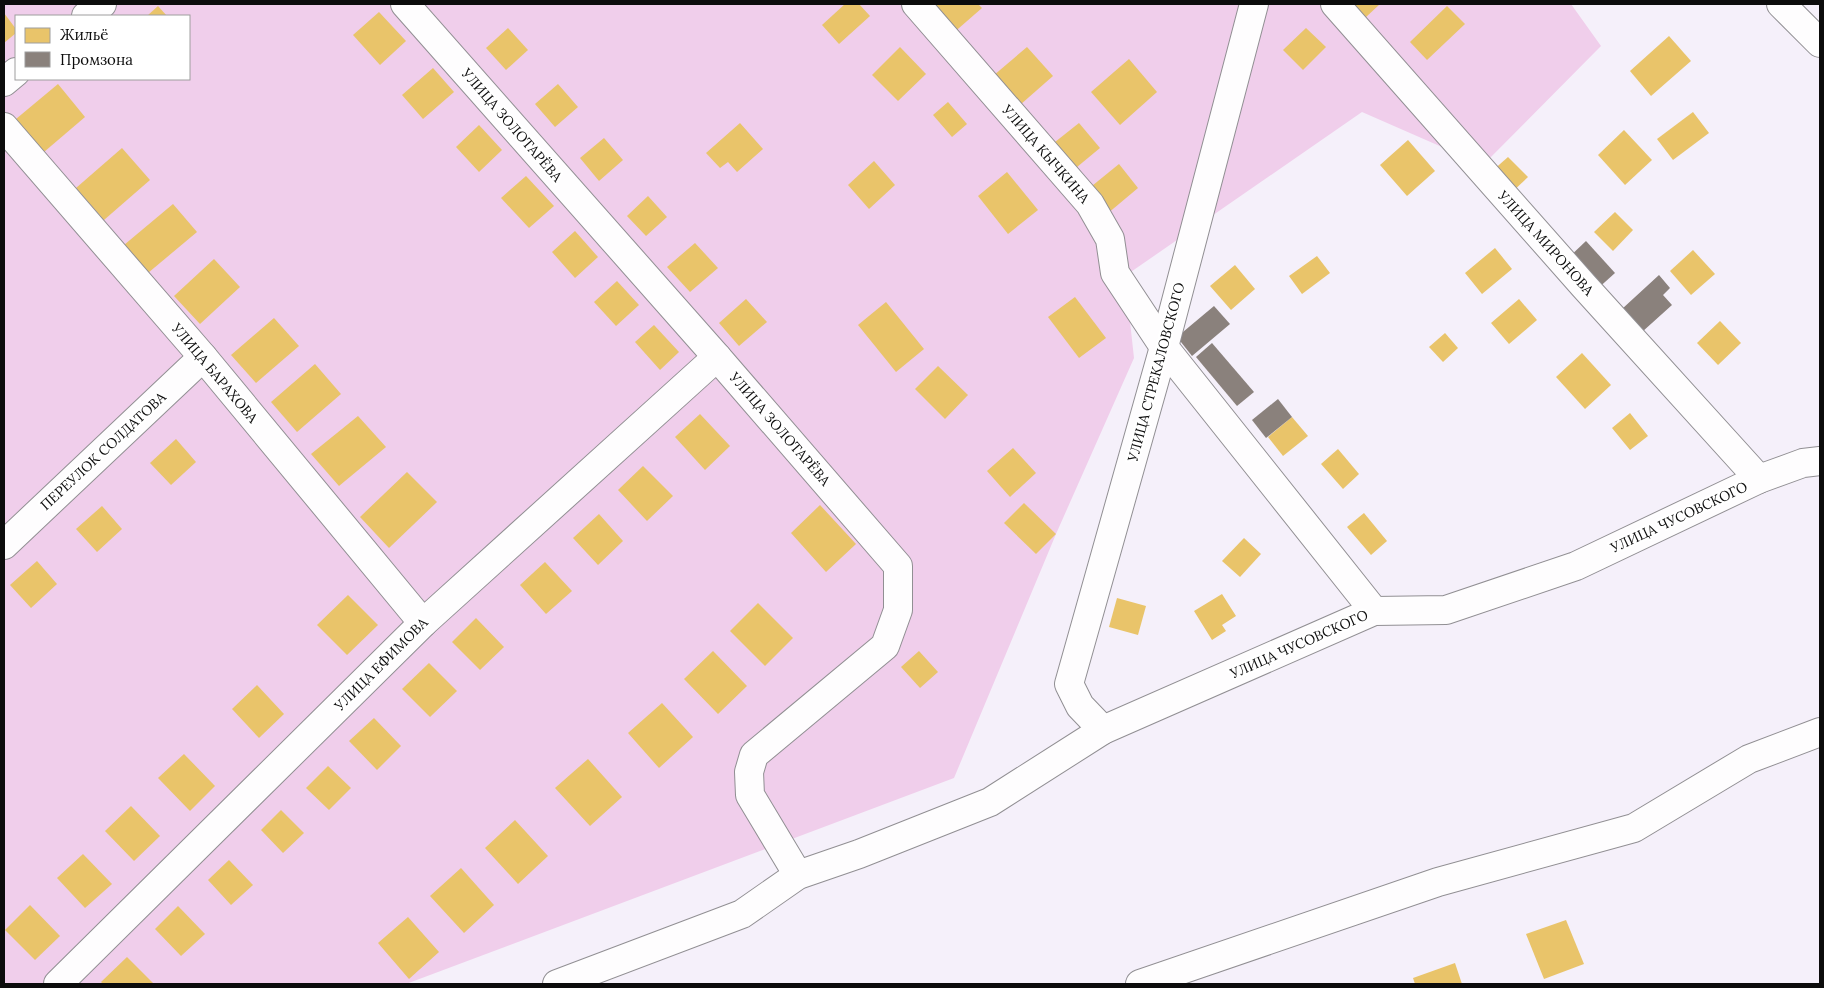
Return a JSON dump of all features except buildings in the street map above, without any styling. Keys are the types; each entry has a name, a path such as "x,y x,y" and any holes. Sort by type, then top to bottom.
{"street":[{"path":"87,15 102,4"},
{"name":"УЛИЦА ЗОЛОТАРЁВА","path":"405,4 717,357 898,566 898,610 885,646 754,755 749,772 750,795 798,875"},
{"name":"УЛИЦА КЫЧКИНА","path":"916,4 1090,204 1110,239 1115,273 1164,347 1374,611"},
{"name":"УЛИЦА СТРЕКАЛОВСКОГО","path":"1103,730 1080,706 1069,684 1164,347 1254,4"},
{"name":"УЛИЦА МИРОНОВА","path":"1335,4 1584,286 1759,479"},
{"path":"1782,4 1820,43"},
{"path":"4,82 15,73"},
{"name":"УЛИЦА БАРАХОВА","path":"4,127 203,357 422,622"},
{"name":"ПЕРЕУЛОК СОЛДАТОВА","path":"4,545 203,357"},
{"name":"УЛИЦА ЕФИМОВА","path":"58,984 422,622 717,357"},
{"name":"УЛИЦА ЧУСОВСКОГО","path":"557,984 742,914 798,875 859,854 990,802 1103,730 1374,611 1446,610 1576,566 1759,479 1803,463 1820,461"},
{"path":"1140,984 1438,882 1634,828 1749,759 1820,732"}],"shaded area":[{"path":"4,4 1571,4 1601,46 1483,165 1362,112 1125,276 1134,358 1056,534 954,778 406,984 4,984"}]}
